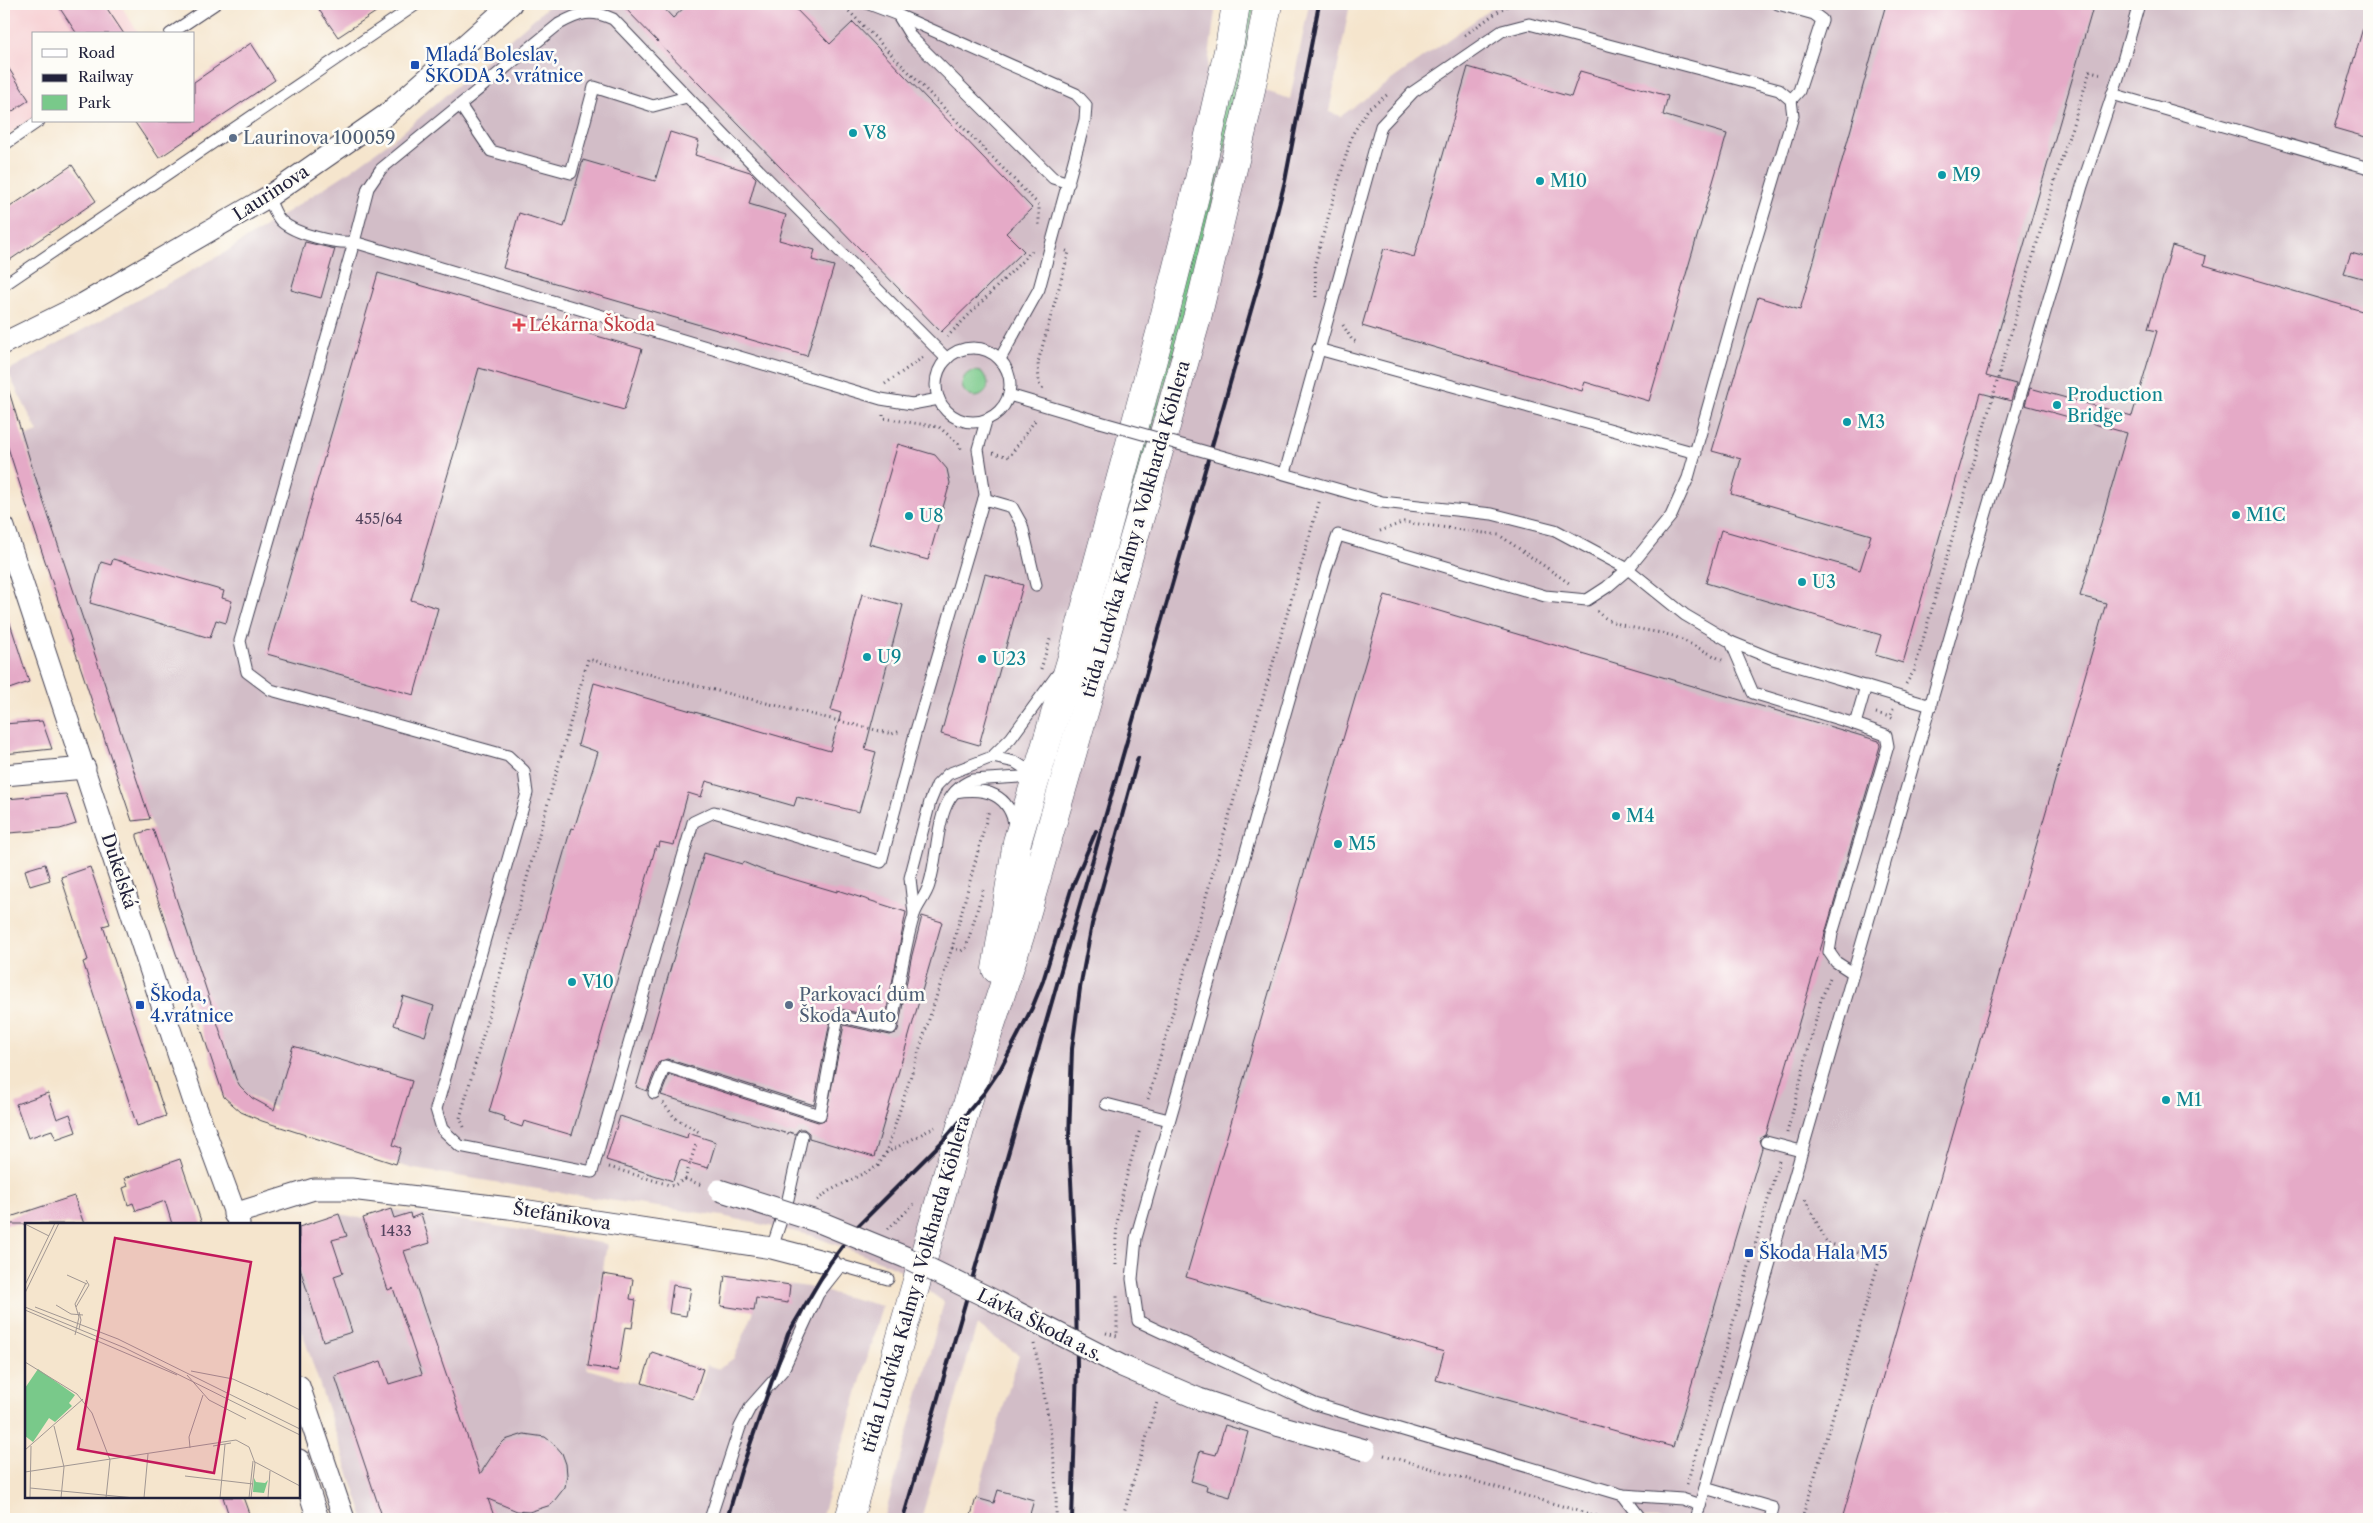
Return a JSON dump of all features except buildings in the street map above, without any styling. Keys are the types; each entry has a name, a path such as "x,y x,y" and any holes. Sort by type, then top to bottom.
{"street":[{"name":"Laurinova","path":"4,343 84,304 268,197 386,116 511,4"},
{"name":"třída Ludvíka Kalmy a Volkharda Köhlera","path":"849,1519 983,1049 1020,936 1072,657 1172,288 1221,80 1236,4"},
{"name":"třída Ludvíka Kalmy a Volkharda Köhlera","path":"983,1049 1017,842 1049,780 1197,318 1247,110 1268,4"},
{"name":"Dukelská","path":"4,527 236,1221"},
{"path":"4,774 85,768"},
{"name":"Štefánikova","path":"236,1221 314,1189 351,1189 509,1208 772,1248 836,1264"},
{"name":"Lávka Škoda a.s.","path":"719,1190 822,1223 905,1257 1122,1366 1199,1398 1280,1426 1365,1450"},
{"path":"300,1389 344,1519"},
{"path":"300,1463 318,1519"}],"lane":[{"path":"173,32 215,4"},
{"path":"4,285 417,4"},
{"path":"869,4 1076,94 1086,105 1086,120 1039,289 1000,359"},
{"path":"1778,4 1814,14 1822,20 1799,92 1791,100"},
{"path":"1696,1519 2076,204 2139,4"},
{"path":"947,359 613,20 598,13 576,15 559,24 380,169 368,188 240,641 247,672 271,690 508,756 524,770 527,793 436,1109 442,1129 460,1146 592,1172 596,1164 694,822 714,812 881,862 915,734 985,495 978,449 986,420"},
{"path":"898,15 912,38 1053,178 1069,183"},
{"path":"1285,473 1381,126 1413,92 1502,31 1530,24 1779,90 1791,100 1793,116 1688,478 1671,516 1628,569 1608,587 1587,600 1545,596 1338,535 1327,566 1136,1238 1132,1279 1138,1321 1314,1404 1623,1495 1682,1500 1700,1505"},
{"path":"460,105 491,151 571,173 594,87 653,106 687,97"},
{"path":"2112,94 2369,168"},
{"path":"4,145 38,122"},
{"path":"268,197 281,221 309,235 339,243 354,242 881,399 912,404 939,398"},
{"path":"974,348 991,352 1000,359 1009,376 1009,395 1004,406 996,415 986,420 963,421 953,416 944,408 936,388 937,377 947,359 957,352 974,348"},
{"path":"1318,349 1696,453"},
{"path":"1009,395 1382,502 1492,514 1555,530 1628,569 1686,615 1731,642 1773,659 1931,706"},
{"path":"984,499 1012,507 1022,525 1036,585"},
{"path":"1731,642 1753,694 1886,735 1888,746 1832,934 1829,952 1836,962 1853,973"},
{"path":"914,914 910,878 930,802 937,785 948,774 992,757 1011,738 1040,696 1072,657"},
{"path":"1855,724 1866,686"},
{"path":"992,757 1015,762 1049,780"},
{"path":"654,1093 665,1066 820,1115 838,1016 891,1028 914,914 929,886 943,813 955,792 963,784 972,780 1049,780"},
{"path":"955,792 970,789 984,790 997,804 1008,807 1013,816 1017,842"},
{"path":"1106,1104 1169,1120"},
{"path":"772,1248 788,1199 802,1136"},
{"path":"1766,1142 1801,1151"},
{"path":"710,1519 740,1427 751,1406 783,1370 818,1294 836,1264"},
{"name":"Štefánikova","path":"836,1264 888,1279"},
{"path":"1705,1488 1774,1508 1770,1519"},
{"path":"1623,1495 1641,1519"}],"path":[{"path":"842,4 1039,205 1039,244 936,347 885,384 881,399 883,418 938,427 960,445 1009,457 1035,421 1042,405 1044,392 1039,384 1038,362 1069,252 1039,244"},
{"path":"1459,40 1481,22 1512,4"},
{"path":"1360,360 1363,344 1352,340 1343,327 1342,312 1316,304 1315,263 1352,135 1368,109 1391,92"},
{"path":"960,445 962,453"},
{"path":"1116,1275 1114,1237 1119,1206 1324,486"},
{"path":"1374,546 1380,531 1404,522 1499,535 1567,580 1601,616 1624,625 1672,636 1742,669"},
{"path":"1036,677 1041,669 1052,634"},
{"path":"468,1135 460,1118 588,659 892,734 903,730"},
{"path":"1859,708 1890,717"},
{"path":"788,1199 811,1205 829,1191 878,1166 886,1153 952,948 990,808 997,804"},
{"path":"990,808 997,804"},
{"path":"952,948 961,951 966,948 985,882"},
{"path":"654,1093 675,1118 699,1132"},
{"path":"596,1164 672,1186 685,1179 696,1144"},
{"path":"1778,1167 1810,1175 1804,1197 1827,1243 1880,1258 1802,1519"},
{"path":"887,1230 914,1203"},
{"path":"1117,1293 1117,1336"},
{"path":"1101,1331 1117,1336 1123,1341"},
{"path":"1034,1337 1052,1452 1056,1519"},
{"path":"1122,1519 1157,1402 1150,1400"},
{"path":"1365,1450 1607,1519"}],"shaded area":[{"path":"4,4 120,4 138,32 32,32 32,118 4,137"},
{"path":"551,4 1216,4 1207,72 1290,99 1309,4 1350,4 1329,112 1341,116 1498,4 2369,4 2369,1519 970,1519 1019,1355 977,1325 921,1519 884,1519 944,1302 895,1267 810,1235 722,1216 594,1198 414,1169 396,1164 400,1148 267,1105 246,1093 236,1079 37,482 24,437 38,432 7,371 224,253 347,173 403,132"},
{"path":"391,1209 607,1244 587,1369 696,1401 707,1365 719,1369 734,1358 753,1314 758,1280 808,1287 882,1306 821,1519 364,1519 300,1325 300,1226 339,1214 361,1218"}],"green space":[{"path":"1247,4 1255,4 1244,65 1195,280 1058,759 1054,762"},
{"path":"975,371 984,375 988,384 984,393 975,397 966,393 962,384 966,375"}],"railway":[{"path":"903,1519 1262,272 1285,181 1319,4"},
{"path":"1072,1519 1077,1367 1076,1286 1069,1138 1072,1049 1080,988 1092,924 1138,758"},
{"path":"727,1519 741,1471 788,1334 830,1263 857,1227 944,1140 984,1093 1001,1068 1032,1008 1043,981 1071,890 1096,831"}],"place":[{"name":"Mladá Boleslav, ŠKODA 3. vrátnice","path":"415,65"},
{"name":"V8","path":"853,133"},
{"name":"Laurinova 100059","path":"233,138"},
{"name":"M9","path":"1942,175"},
{"name":"M10","path":"1540,181"},
{"name":"Lékárna Škoda","path":"519,325"},
{"name":"Production Bridge","path":"2057,405"},
{"name":"M3","path":"1847,422"},
{"name":"M1C","path":"2236,515"},
{"name":"U8","path":"909,516"},
{"name":"U3","path":"1802,582"},
{"name":"U9","path":"867,657"},
{"name":"U23","path":"982,659"},
{"name":"M4","path":"1616,816"},
{"name":"M5","path":"1338,844"},
{"name":"V10","path":"572,982"},
{"name":"Škoda, 4.vrátnice","path":"140,1005"},
{"name":"Parkovací dům Škoda Auto","path":"789,1005"},
{"name":"M1","path":"2166,1100"},
{"name":"Škoda Hala M5","path":"1749,1253"}]}
